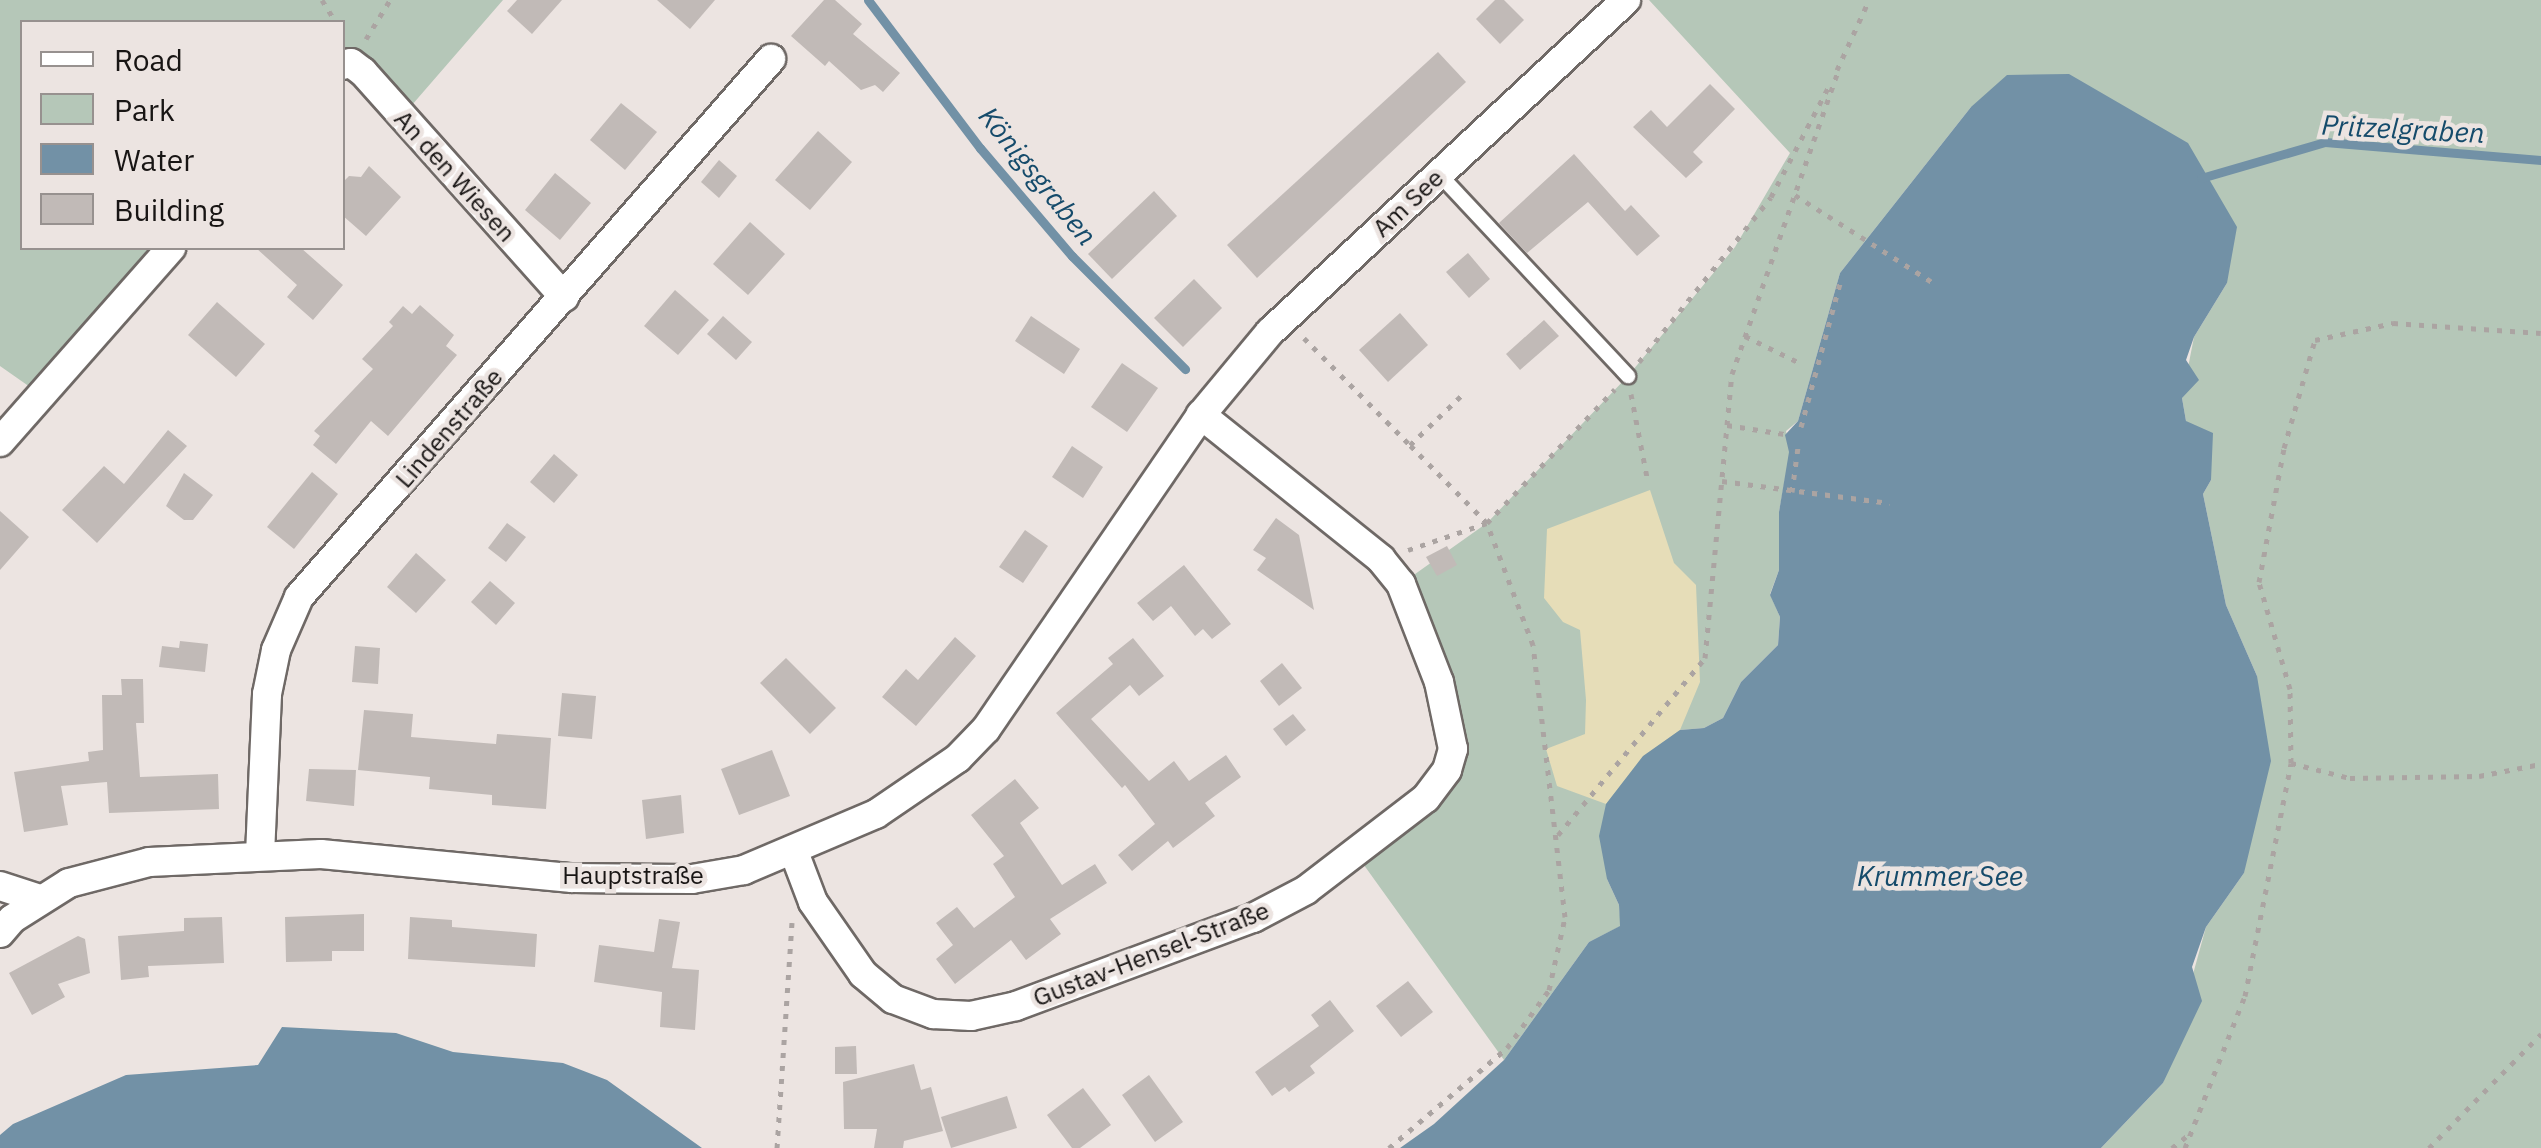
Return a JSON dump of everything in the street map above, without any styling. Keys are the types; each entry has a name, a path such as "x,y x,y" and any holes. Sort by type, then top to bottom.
{"street":[{"name":"Am See","path":"1200,415 1284,318 1626,0"},
{"name":"Lindenstraße","path":"260,855 267,694 276,650 299,596 771,58"},
{"name":"An den Wiesen","path":"347,64 564,297"},
{"path":"0,442 169,250"},
{"name":"Hauptstraße","path":"0,933 40,900 100,871 149,862 321,854 572,878 667,880 744,870 794,852 876,814 925,784 986,729 1200,415"},
{"name":"Gustav-Hensel-Straße","path":"794,852 835,940 863,974 894,1000 933,1014 971,1016 1016,1006 1174,950 1306,890 1426,798 1446,770 1452,750 1428,654 1401,584 1381,559 1200,415"},
{"path":"0,886 40,900"}],"lane":[{"path":"1439,174 1628,376"}],"path":[{"path":"347,64 390,0"},
{"path":"1381,559 1487,523 1628,376 1772,198 1870,0"},
{"path":"1558,835 1706,658 1732,374 1838,68"},
{"path":"1794,195 1932,282"},
{"path":"1801,427 1840,283"},
{"path":"1284,318 1487,523 1533,645 1558,835 1566,917 1549,990 1507,1048 1389,1148"},
{"path":"2185,1148 2245,996 2291,762 2290,689 2260,582 2284,448 2315,340 2393,323 2541,333"},
{"path":"1745,336 1802,364"},
{"path":"1628,376 1648,482"},
{"path":"1410,445 1461,396"},
{"path":"1728,425 1784,434"},
{"path":"1792,492 1798,448"},
{"path":"1722,480 1890,503"},
{"path":"2291,762 2350,778 2479,776 2541,764"},
{"path":"777,1148 794,906 804,879"},
{"path":"2429,1148 2541,1034"},
{"path":"2172,1148 2189,1134"}],"green space":[{"path":"0,0 503,0 405,113 345,58 345,20 20,20 20,250 169,250 40,394 0,366"},
{"path":"1649,0 2541,0 2541,1148 2101,1148 2163,1083 2206,927 2244,873 2257,676 2226,605 2203,494 2211,480 2186,421 2182,398 2194,337 2227,283 1971,107 1840,273 1798,421 1786,431 1790,452 1779,512 1779,570 1770,594 1780,617 1778,645 1741,682 1723,718 1704,728 1680,730 1607,879 1619,905 1621,926 1589,942 1504,1060 1356,854 1447,770 1401,584 1487,523 1628,376 1735,247 1790,153"}],"sand":[{"path":"1650,490 1674,563 1696,585 1700,682 1680,730 1643,757 1606,804 1557,786 1546,749 1585,734 1586,700 1580,630 1563,622 1544,598 1547,529"}],"water":[{"name":"Krummer See","path":"2069,74 2188,143 2237,227 2227,283 2194,337 2186,360 2199,380 2182,398 2186,421 2213,433 2211,480 2203,494 2226,605 2257,676 2271,761 2244,873 2206,927 2192,967 2202,1001 2163,1083 2101,1148 1400,1148 1434,1124 1504,1060 1589,942 1620,926 1619,905 1607,879 1599,836 1606,804 1643,756 1680,730 1704,728 1723,718 1741,682 1778,645 1780,617 1770,595 1779,570 1779,512 1789,452 1785,435 1798,421 1840,273 1971,107 2007,75"},
{"path":"282,1027 396,1033 453,1052 563,1063 607,1080 702,1148 0,1148 0,1135 13,1124 126,1075 258,1065"}],"building":[{"path":"517,0 562,0 532,34 507,11"},
{"path":"657,0 715,0 690,29"},
{"path":"824,0 835,0 862,24 853,34 900,73 883,92 875,85 861,90 829,61 825,66 791,36"},
{"path":"1495,0 1504,0 1524,20 1500,44 1476,19"},
{"path":"1438,52 1466,82 1257,278 1227,245"},
{"path":"1710,84 1735,109 1693,152 1703,162 1686,178 1633,127 1651,110 1667,127"},
{"path":"621,103 657,132 625,170 590,140"},
{"path":"818,131 852,162 810,210 775,180"},
{"path":"1574,154 1625,211 1631,205 1660,236 1637,256 1588,202 1527,253 1499,223"},
{"path":"719,160 737,176 719,198 701,182"},
{"path":"369,166 401,197 366,236 345,218 345,180 349,176 361,177"},
{"path":"555,173 591,203 560,240 525,210"},
{"path":"1154,191 1177,216 1112,279 1088,254"},
{"path":"750,222 785,254 748,295 713,264"},
{"path":"258,250 303,250 343,285 313,320 287,297 297,285"},
{"path":"1468,253 1490,279 1469,298 1446,272"},
{"path":"1194,279 1222,308 1183,347 1154,318"},
{"path":"675,290 709,320 678,355 644,326"},
{"path":"217,302 265,344 236,377 188,335"},
{"path":"420,305 454,335 446,346 457,355 388,436 371,421 336,464 313,445 320,436 314,431 373,369 362,359 393,326 389,322 403,306 412,314"},
{"path":"1400,313 1428,345 1388,382 1359,350"},
{"path":"723,316 752,342 736,360 707,334"},
{"path":"1031,316 1080,349 1064,374 1015,341"},
{"path":"1544,320 1559,336 1520,370 1506,354"},
{"path":"1122,363 1158,388 1127,432 1091,407"},
{"path":"168,430 187,446 97,543 62,510 104,466 124,484"},
{"path":"1072,446 1103,467 1083,498 1052,477"},
{"path":"554,454 578,475 554,503 530,482"},
{"path":"312,472 338,494 294,549 267,527"},
{"path":"184,473 213,495 193,520 184,520 166,506"},
{"path":"0,511 29,537 0,570"},
{"path":"1276,518 1299,535 1314,610 1257,570 1266,558 1253,550"},
{"path":"507,523 526,537 506,562 488,548"},
{"path":"1025,530 1048,546 1023,583 999,567"},
{"path":"1447,546 1457,565 1437,576 1426,557"},
{"path":"416,553 446,580 416,613 387,587"},
{"path":"1184,565 1231,624 1212,639 1203,629 1195,636 1171,606 1153,621 1137,603"},
{"path":"490,581 515,603 496,625 471,602"},
{"path":"955,637 976,656 916,726 882,697 906,669 918,680"},
{"path":"1133,638 1164,676 1139,696 1130,685 1091,719 1149,781 1174,761 1189,781 1226,755 1241,777 1205,803 1215,816 1173,848 1168,841 1132,871 1118,855 1155,824 1125,785 1122,788 1056,713 1113,664 1108,658"},
{"path":"180,641 208,644 205,672 159,667 162,646 179,648"},
{"path":"355,646 380,648 378,684 352,682"},
{"path":"786,658 836,708 810,734 760,683"},
{"path":"1282,663 1302,688 1279,706 1260,681"},
{"path":"121,679 143,679 144,723 136,723 140,777 218,774 219,809 109,813 107,782 61,786 68,825 24,832 14,772 89,761 88,752 103,750 102,695 122,695"},
{"path":"562,693 596,696 592,739 558,736"},
{"path":"364,710 413,714 411,737 496,744 497,734 551,738 546,809 492,805 492,795 429,789 430,777 358,770"},
{"path":"1293,714 1306,730 1286,746 1273,729"},
{"path":"772,750 790,796 739,815 721,769"},
{"path":"309,769 356,770 354,806 306,801"},
{"path":"1015,779 1039,808 1020,823 1062,885 1095,864 1107,883 1050,919 1061,934 1026,960 1011,940 955,984 936,959 953,945 936,923 957,907 974,928 1015,897 993,864 1004,856 971,815"},
{"path":"681,795 684,833 646,839 642,800"},
{"path":"364,914 364,951 332,951 332,961 286,962 285,917"},
{"path":"222,917 224,963 148,966 149,977 121,980 118,936 184,931 184,918"},
{"path":"410,917 452,920 452,927 537,934 535,967 408,959"},
{"path":"659,919 680,922 672,968 699,970 695,1030 660,1027 662,992 594,982 599,945 654,952"},
{"path":"78,936 85,939 90,973 58,984 65,997 32,1015 9,973"},
{"path":"1408,981 1433,1012 1401,1037 1376,1006"},
{"path":"1330,1000 1354,1031 1310,1066 1315,1073 1289,1092 1285,1087 1272,1096 1255,1072 1319,1026 1311,1015"},
{"path":"856,1046 857,1074 835,1074 835,1047"},
{"path":"914,1064 921,1090 931,1087 943,1131 904,1141 903,1148 874,1148 877,1129 844,1129 843,1082"},
{"path":"1149,1075 1183,1122 1155,1142 1122,1095"},
{"path":"1083,1088 1111,1125 1080,1148 1072,1148 1047,1115"},
{"path":"1007,1096 1017,1128 951,1148 941,1117"}],"waterway":[{"name":"Königsgraben","path":"868,0 980,148 1072,256 1185,369"},
{"name":"Pritzelgraben","path":"2201,178 2325,142 2541,160"}]}
